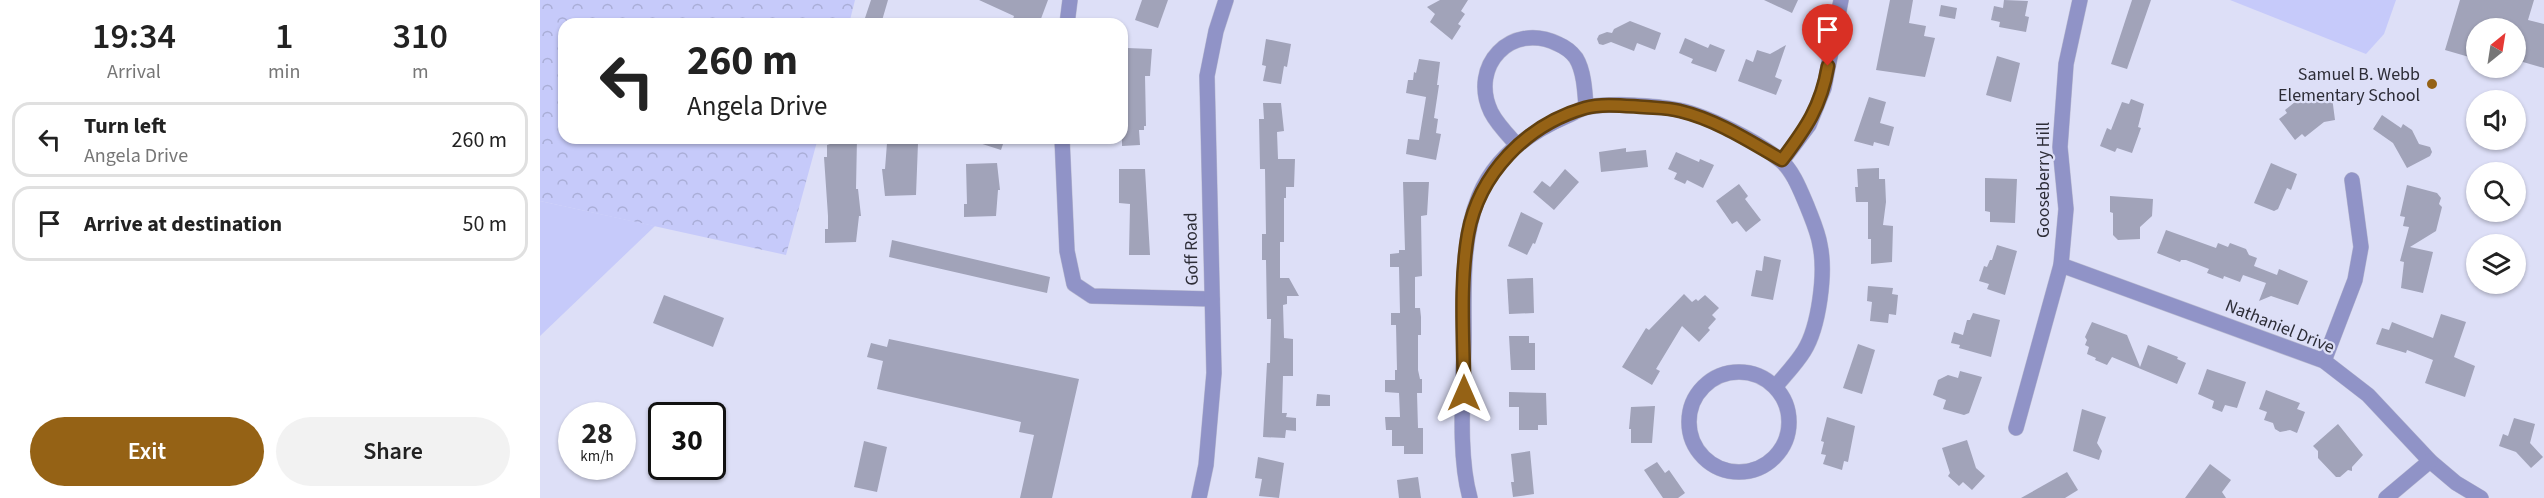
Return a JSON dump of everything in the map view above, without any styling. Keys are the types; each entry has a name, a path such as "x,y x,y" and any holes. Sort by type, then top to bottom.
{"street":[{"path":"1068,18 1070,0"},
{"name":"Goff Road","path":"1199,498 1206,465 1214,373 1207,76 1216,31 1226,0"},
{"path":"1782,160 1809,125 1824,88 1841,0"},
{"name":"Gooseberry Hill","path":"2016,429 2061,265 2066,209 2060,147 2064,88 2070,41 2080,0"},
{"path":"1517,145 1491,112 1487,99 1486,80 1491,61 1502,48 1512,41 1532,37 1549,39 1566,48 1576,58 1581,72 1586,107"},
{"path":"1470,498 1466,485 1464,437 1464,274 1468,233 1479,196 1495,169 1517,145 1548,124 1586,107 1628,106 1679,110 1727,128 1782,160 1800,188 1811,217 1820,244 1823,271 1815,324 1805,350 1776,386"},
{"path":"1062,144 1067,251 1074,284 1092,296 1212,299"},
{"path":"2324,361 2355,280 2361,248 2352,180"},
{"name":"Nathaniel Drive","path":"2061,265 2324,361 2368,395 2430,461 2456,483 2481,498"},
{"path":"1734,371 1756,374 1776,386 1787,406 1790,428 1782,450 1766,465 1744,472 1722,470 1703,458 1691,438 1689,416 1697,394 1713,379 1734,371"},
{"path":"2386,498 2430,461"}],"green space":[{"path":"540,0 855,0 850,18 558,18 558,144 816,144 786,255 540,201"},
{"path":"2230,0 2396,0 2384,34 2366,54"},
{"path":"540,201 655,226 540,336"}],"building":[{"path":"871,0 888,0 883,18 865,18"},
{"path":"979,0 1048,0 1041,18 1013,18 1014,16"},
{"path":"1142,0 1168,0 1158,28 1135,20"},
{"path":"1440,0 1468,0 1461,11 1465,14 1458,24 1461,26 1452,40 1430,22 1435,14 1427,7"},
{"path":"1764,0 1798,0 1792,13"},
{"path":"1890,0 1913,0 1909,23 1926,26 1924,36 1935,38 1925,77 1876,70"},
{"path":"2004,0 2028,1 2025,16 2029,17 2026,32 1999,27 2000,22 1991,20 1994,6 2003,8"},
{"path":"2132,0 2151,0 2127,69 2111,64"},
{"path":"2460,0 2534,0 2528,20 2544,24 2544,68 2526,63 2526,18 2466,18 2466,56 2445,50"},
{"path":"1941,5 1957,8 1955,19 1939,16"},
{"path":"1630,21 1661,33 1655,50 1637,43 1634,51 1611,42 1599,44 1597,39 1599,35 1612,33 1614,29"},
{"path":"1685,38 1708,48 1710,44 1725,50 1716,72 1691,63 1693,59 1679,53"},
{"path":"1266,39 1291,44 1281,84 1263,81 1266,66 1262,65"},
{"path":"1786,45 1775,77 1782,80 1776,95 1738,81 1746,59 1753,62 1757,50 1770,54"},
{"path":"1128,48 1152,49 1150,76 1145,76 1146,126 1144,130 1139,130 1140,145 1122,146 1122,144 1128,144"},
{"path":"1997,56 2020,63 2011,102 1986,95"},
{"path":"1419,59 1440,62 1434,118 1438,119 1436,133 1441,134 1436,160 1406,154 1408,139 1419,140 1426,97 1406,93 1408,80 1413,80"},
{"path":"1869,97 1886,102 1880,123 1894,127 1889,146 1874,142 1873,146 1854,141"},
{"path":"2332,97 2335,120 2324,122 2305,137 2302,134 2295,140 2279,119 2295,102"},
{"path":"2131,99 2144,104 2138,127 2141,128 2132,153 2117,148 2115,152 2100,146 2107,128 2111,130 2122,102 2129,104"},
{"path":"1263,103 1281,103 1284,131 1277,132 1278,159 1295,159 1294,187 1286,187 1284,242 1280,242 1280,278 1289,278 1299,296 1287,296 1287,304 1283,305 1284,338 1293,339 1293,376 1283,376 1282,413 1287,413 1286,417 1296,418 1296,431 1286,430 1285,438 1263,437 1267,363 1270,363 1271,319 1267,319 1266,260 1262,260 1262,234 1266,234 1265,169 1260,169 1259,119 1264,119"},
{"path":"2382,115 2401,128 2403,124 2412,130 2419,144 2430,147 2432,152 2430,156 2407,168 2393,143 2373,129"},
{"path":"857,144 856,189 858,189 861,216 859,216 856,242 825,243 828,216 824,157 827,157 827,145"},
{"path":"887,144 918,144 916,195 885,196 882,169 885,169"},
{"path":"982,144 1003,144 1001,150"},
{"path":"1626,148 1626,152 1646,150 1648,167 1601,172 1599,152"},
{"path":"1676,152 1699,162 1700,159 1714,165 1703,188 1687,180 1685,184 1674,179 1677,173 1668,169"},
{"path":"997,163 1000,190 998,190 996,216 964,217 964,204 967,204 966,164"},
{"path":"2271,163 2297,174 2291,190 2287,188 2278,209 2274,211 2254,203"},
{"path":"1879,168 1879,179 1885,179 1886,202 1883,225 1893,226 1892,262 1871,264 1868,202 1856,202 1855,187 1858,187 1857,169"},
{"path":"1119,169 1145,169 1150,255 1129,255 1130,204 1119,203"},
{"path":"1565,169 1579,182 1554,210 1533,192 1542,181 1550,187"},
{"path":"1985,178 2017,179 2015,223 1990,222 1990,212 1985,211"},
{"path":"1403,182 1429,182 1427,215 1421,216 1422,276 1415,277 1415,308 1420,308 1421,317 1421,335 1418,335 1418,370 1420,379 1422,379 1422,393 1417,393 1418,428 1423,428 1423,454 1404,454 1404,446 1392,446 1392,430 1386,430 1385,417 1400,417 1399,393 1385,392 1385,380 1395,380 1395,370 1397,370 1396,325 1391,325 1391,313 1400,313 1399,267 1390,267 1390,254 1405,250"},
{"path":"1739,184 1748,196 1745,199 1761,220 1746,232 1737,221 1732,224 1716,201"},
{"path":"2407,185 2437,193 2441,198 2439,204 2442,207 2436,231 2410,247 2433,252 2423,293 2401,288 2404,262 2400,261 2409,227 2403,226 2405,217 2400,216"},
{"path":"2110,196 2153,199 2152,216 2140,227 2140,239 2118,240 2113,235"},
{"path":"1521,212 1543,223 1535,244 1533,243 1527,255 1508,246"},
{"path":"2166,230 2216,248 2218,243 2228,247 2230,243 2246,249 2249,255 2257,258 2254,266 2277,275 2279,269 2308,281 2298,305 2271,296 2259,301 2266,283 2243,275 2240,282 2224,276 2223,279 2207,273 2209,269 2186,260 2180,262 2157,253"},
{"path":"892,240 1050,277 1047,293 889,257"},
{"path":"1997,245 2017,251 2005,295 1987,289 1989,284 1979,281 1984,266 1987,267 1992,260"},
{"path":"1764,256 1781,260 1773,300 1751,296 1756,270 1762,271"},
{"path":"1533,278 1534,313 1509,314 1507,279"},
{"path":"1868,286 1893,288 1892,294 1898,295 1896,315 1889,314 1888,323 1870,321 1872,302 1867,301"},
{"path":"1684,294 1692,302 1696,299 1698,301 1705,295 1719,308 1712,315 1716,319 1699,342 1682,326 1656,369 1660,371 1652,385 1622,367 1646,328 1649,330"},
{"path":"664,295 724,318 713,347 653,323"},
{"path":"1973,313 2000,320 1991,357 1959,348 1960,345 1951,343 1954,332 1963,335 1967,320 1970,320"},
{"path":"2441,314 2466,322 2454,357 2475,366 2465,397 2425,383 2433,360 2407,350 2406,353 2376,344 2382,328 2389,330 2392,322 2433,338"},
{"path":"2092,322 2127,335 2140,367 2148,345 2178,357 2177,359 2186,363 2177,384 2112,357 2107,365 2095,360 2096,358 2087,354 2089,347 2085,345 2087,340 2085,337"},
{"path":"1509,336 1529,336 1529,343 1535,343 1535,370 1511,370"},
{"path":"889,339 1079,379 1052,498 1020,498 1034,435 1019,432 1021,422 877,389 883,361 867,357 871,343 887,347"},
{"path":"1858,344 1875,350 1862,394 1843,388"},
{"path":"2207,369 2246,382 2237,408 2225,405 2222,412 2212,408 2214,401 2198,394"},
{"path":"1960,371 1982,377 1969,413 1964,415 1943,409 1946,400 1933,395 1938,380 1948,375 1958,378"},
{"path":"2266,390 2300,403 2297,409 2305,412 2297,433 2290,430 2280,432 2275,429 2273,423 2264,420 2267,412 2259,409"},
{"path":"1509,392 1546,393 1547,425 1538,425 1538,430 1519,430 1519,407 1509,407"},
{"path":"1317,394 1330,395 1330,406 1316,406"},
{"path":"1655,406 1652,443 1631,443 1631,429 1629,429 1631,407"},
{"path":"2082,409 2106,417 2097,443 2102,451 2099,460 2073,451"},
{"path":"1827,417 1855,426 1848,462 1844,461 1842,470 1823,464 1826,455 1821,454 1824,442 1821,441"},
{"path":"2514,418 2535,424 2530,443 2543,457 2531,468 2516,452 2499,446 2503,434 2508,436"},
{"path":"2338,424 2363,455 2352,467 2352,471 2348,470 2340,477 2336,477 2318,458 2318,451 2313,446"},
{"path":"1967,440 1976,468 1985,476 1972,490 1963,482 1959,486 1948,476 1950,473 1942,448"},
{"path":"864,441 887,447 877,492 854,487"},
{"path":"1530,451 1534,494 1513,497 1511,454"},
{"path":"1258,457 1284,463 1279,498 1259,496 1262,479 1255,478"},
{"path":"1657,462 1665,473 1669,470 1685,493 1678,498 1663,498 1644,470"},
{"path":"2210,464 2231,480 2222,492 2226,498 2185,498"},
{"path":"2067,472 2078,490 2065,498 2021,498"},
{"path":"1418,477 1421,498 1399,498 1397,480"}],"place":[{"name":"Samuel B. Webb Elementary School","path":"2432,84"}],"route":[{"path":"1464,393 1464,274 1468,233 1479,196 1495,169 1517,145 1548,124 1586,107 1628,106 1679,110 1727,128 1782,160 1809,125 1824,88 1828,66"}]}
